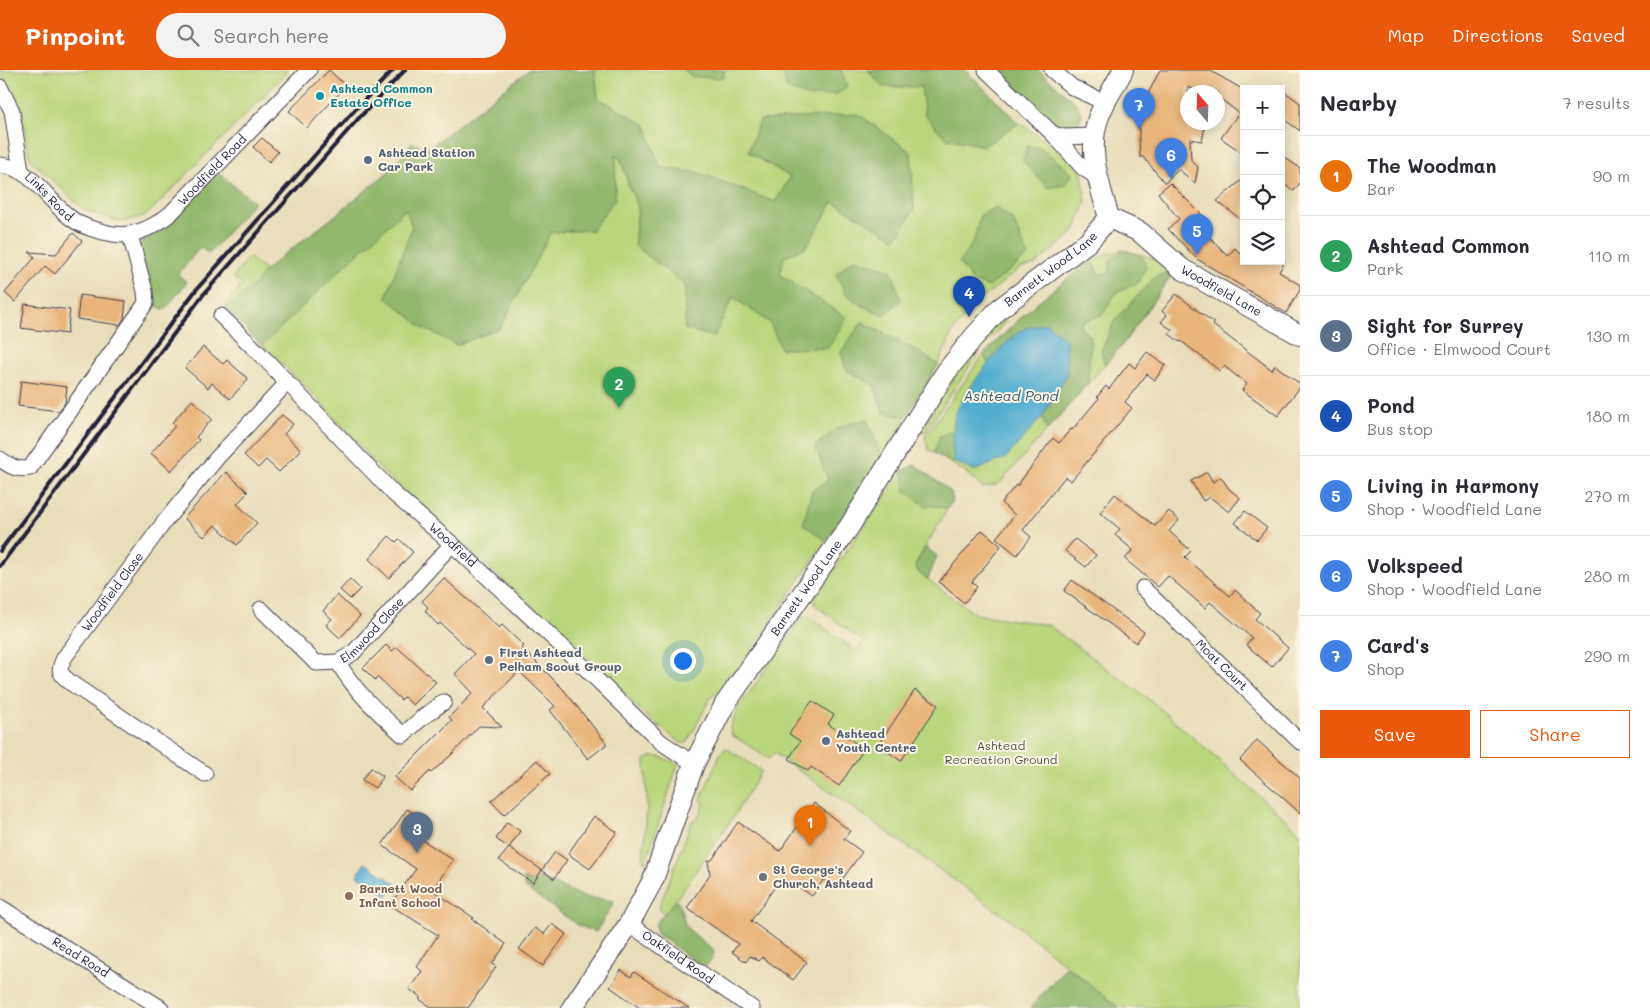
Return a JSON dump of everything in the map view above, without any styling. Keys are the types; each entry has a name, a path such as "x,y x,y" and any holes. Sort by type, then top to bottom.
{"street":[{"name":"Woodfield Road","path":"97,231 116,235 130,235 161,222 309,70"},
{"path":"986,70 1053,134 1083,168 1098,178"},
{"path":"1052,70 1072,87 1105,102"},
{"path":"1109,218 1094,157 1094,136 1105,102 1123,70"},
{"path":"0,87 12,111 21,171"},
{"path":"1053,134 1064,137 1094,136"},
{"name":"Links Road","path":"0,165 10,166 21,171 32,179 71,218 97,231"},
{"name":"Woodfield Lane","path":"1109,218 1140,232 1182,269 1300,335"},
{"name":"Barnett Wood Lane","path":"572,1008 629,924 653,880 694,764 725,704 849,526 952,365 999,309 1088,242 1109,218"},
{"path":"0,459 12,468 21,470 30,468 146,304 146,291 130,235"},
{"name":"Woodfield","path":"221,316 266,360 394,494 452,544 661,742 694,764"},
{"name":"Woodfield Close","path":"205,774 72,683 61,674 59,668 64,658 164,521 217,458 287,383"},
{"name":"Elmwood Close","path":"262,609 316,663 338,662 353,654 452,544"},
{"name":"Moat Court","path":"1143,588 1300,742"},
{"path":"338,662 348,679 372,707 403,735 444,702"},
{"name":"Read Road","path":"0,907 161,1008"},
{"name":"Oakfield Road","path":"629,924 752,1008"}],"green space":[{"path":"0,70 289,70 147,215 122,222 84,210 31,160 26,146 26,131 16,100"},
{"path":"529,70 965,70 1019,123 1065,155 1082,173 1086,201 1075,231 1035,265 1020,268 978,302 953,331 938,365 889,445 725,688 711,697 687,743 681,743 645,715 572,642 382,471 318,399 226,309 226,304 242,284 233,277 249,257 266,271 387,173 412,143 429,148"},
{"path":"529,70 595,70 598,98 646,125 660,168 697,172 775,202 790,177 748,152 760,120 858,114 911,152 914,209 896,239 833,202 806,247 784,257 780,275 847,318 828,348 781,349 770,323 733,297 714,337 685,329 685,285 634,245 638,207 629,187 621,160 616,155 615,199 592,230 551,232 500,328 457,345 423,328 386,297 412,227 406,209 262,346 226,309 255,284 265,271 286,253 387,173 412,143 429,148"},
{"path":"684,70 724,70 724,78 693,77"},
{"path":"782,70 841,70 847,86 837,94 809,97 787,89"},
{"path":"868,70 965,70 1019,123 984,146 946,138 925,116 921,87 883,87"},
{"path":"992,70 1038,70 1076,103 1082,115 1076,129 1062,129"},
{"path":"1027,146 1042,148 1072,174 1065,185 1048,188 1023,161"},
{"path":"218,173 254,202 209,254 200,247 178,275 187,282 165,310 150,303 139,246 147,233"},
{"path":"995,207 1013,220 1028,256 989,287 973,281 959,263 974,241 980,216"},
{"path":"1123,250 1152,258 1168,268 1170,277 1123,344 999,484 983,488 965,472 928,449 925,436 984,354 1034,305 1083,266 1106,254"},
{"path":"1123,250 1141,255 1146,267 1138,283 1116,293 1102,315 1081,322 1081,329 1091,336 1088,383 1047,430 1042,417 1067,374 998,352 988,364 984,354 1034,305 1083,266 1092,261 1099,275 1110,272 1110,261"},
{"path":"854,259 891,270 901,300 884,315 861,305 846,294 836,274"},
{"path":"1169,273 1170,277 1123,344 1105,365 1101,351 1115,320 1156,276"},
{"path":"1003,318 1005,322 982,348 924,433 920,431 978,344"},
{"path":"862,322 919,352 938,365 906,417 883,412 874,385 846,370 841,352"},
{"path":"867,419 879,451 880,459 826,541 803,524 812,491 828,480 815,446 839,427"},
{"path":"953,431 954,462 951,463 934,453 940,436"},
{"name":"Ashtead Recreation Ground","path":"915,465 950,491 953,499 915,565 919,573 975,614 1048,625 1155,704 1300,832 1300,1008 1119,1008 1014,923 883,829 774,753 769,759 732,735 730,728 737,710 800,620 808,616 856,651 864,642 815,605 814,598 903,470"},
{"path":"915,465 950,491 953,499 948,508 925,505 905,491 903,470"},
{"path":"925,547 937,556 928,579 919,573 915,565"},
{"path":"726,748 761,771 734,816 664,915 659,907 692,821 698,818 704,805 701,799 721,752"},
{"path":"653,756 678,764 646,862 643,861 647,808 645,760"},
{"path":"538,877 584,897 615,901 596,932 579,926 524,887 524,878 533,883"},
{"path":"675,901 679,903 686,927 714,951 712,960 704,968 656,933 655,924"},
{"path":"1067,966 1119,1008 1030,1008"}],"water":[{"name":"Ashtead Pond","path":"1046,323 1066,340 1067,374 1042,417 1006,458 974,471 954,462 953,428 955,416 965,395 995,355 1016,335 1026,328"},
{"path":"365,863 396,884 387,896 357,875"}],"building":[{"name":"Ashtead Common Estate Office","path":"329,70 346,86 307,128 289,111"},
{"path":"1160,70 1209,70 1240,88 1240,151 1221,138 1239,113 1225,102 1225,85 1180,85 1180,130 1204,130 1202,141 1190,139 1191,160 1198,167 1195,183 1178,169 1165,183 1143,157 1140,157 1139,123 1142,106"},
{"path":"1285,92 1300,103 1300,131 1285,120"},
{"path":"262,138 278,152 269,162 253,147"},
{"path":"1285,158 1300,168 1300,183 1294,191 1285,185"},
{"path":"1240,181 1240,219 1217,201"},
{"path":"1170,183 1210,223 1203,230 1228,256 1235,248 1240,253 1240,265 1283,265 1279,272 1300,285 1300,290 1286,313 1197,259 1168,229 1179,219 1158,193"},
{"path":"73,233 82,241 55,274 45,266 15,302 5,293 35,257 29,252 56,254"},
{"path":"1176,294 1272,370 1275,365 1300,384 1300,387 1278,416 1242,390 1247,384 1224,366 1220,371 1169,334 1172,330 1161,322 1167,315 1162,311"},
{"path":"80,295 126,301 124,319 119,325 77,319"},
{"path":"25,304 70,310 67,334 21,328"},
{"path":"203,347 223,364 227,360 248,379 230,399 212,383 208,388 185,368"},
{"path":"1147,352 1165,365 1155,380 1147,374 1125,402 1132,408 1071,481 1065,477 1023,530 1031,537 1017,555 996,538 1015,515 1001,503 1017,486 1053,438 1059,443 1099,398 1097,397 1106,386 1109,389 1129,363 1135,368"},
{"path":"21,381 67,387 65,403 59,411 18,406"},
{"path":"192,400 212,419 196,437 199,440 171,471 151,453 175,426 172,423"},
{"path":"282,415 293,424 284,434 301,450 279,472 266,460 258,468 244,455"},
{"path":"226,472 248,492 237,504 257,523 237,545 215,525 204,537 184,518"},
{"path":"1207,472 1213,482 1221,477 1229,489 1240,498 1229,512 1210,497 1203,501 1191,481"},
{"path":"1115,494 1155,526 1169,511 1179,520 1169,531 1191,551 1185,557 1230,596 1235,590 1260,613 1255,619 1288,648 1272,667 1246,645 1252,638 1210,602 1205,608 1168,576 1158,587 1125,559 1133,550 1115,535 1120,529 1100,513"},
{"path":"1245,511 1267,528 1257,540 1235,523"},
{"path":"982,530 1001,546 972,582 977,587 964,603 939,582"},
{"path":"389,536 396,542 399,539 413,552 389,578 369,559"},
{"path":"1075,539 1096,555 1086,567 1065,551"},
{"path":"444,578 499,628 502,625 524,646 522,648 563,689 607,744 588,759 550,710 555,706 519,671 483,708 502,727 479,726 450,756 431,773 430,771 410,791 395,777 452,720 449,717 473,693 455,674 474,654 440,623 438,625 425,611 428,607 422,601"},
{"path":"350,579 360,589 350,599 340,590"},
{"path":"1072,580 1144,632 1136,643 1064,591"},
{"path":"337,595 360,616 340,638 326,625 332,619 323,611"},
{"path":"386,645 392,651 397,647 436,682 413,705 404,697 401,700 377,677 375,680 363,668"},
{"path":"915,690 938,705 901,761 878,745"},
{"name":"Ashtead Youth Centre","path":"812,701 834,715 828,724 864,749 839,786 811,767 808,771 789,759 800,741 789,734"},
{"path":"1257,740 1300,778 1300,813 1240,760"},
{"path":"537,760 550,774 504,815 491,801"},
{"path":"371,768 383,776 375,788 362,780"},
{"path":"814,803 850,831 844,839 862,852 836,888 824,879 812,896 793,883 790,889 779,881 751,921 807,962 793,980 762,957 759,961 750,956 746,962 732,952 738,944 687,908 710,874 708,861 712,860 738,822 780,851"},
{"path":"407,809 428,823 418,837 453,860 432,890 474,918 472,919 506,944 492,964 496,967 468,1008 433,1008 419,999 421,997 409,989 422,971 417,967 438,935 390,905 416,869 382,845"},
{"path":"594,816 617,832 590,869 568,854"},
{"path":"507,822 520,831 509,848 496,839"},
{"path":"509,848 542,870 533,883 499,860"},
{"path":"555,852 567,860 554,879 542,870"},
{"path":"552,924 566,934 543,966 519,949 535,928 544,934"},
{"path":"621,970 631,977 634,972 689,1008 640,1008 610,987"}],"railway":[{"path":"0,551 196,290 352,113 393,70"},
{"path":"0,566 203,295 358,119 405,70"}],"place":[{"name":"Ashtead Common Estate Office","path":"320,96"},
{"name":"Card's","path":"1139,129"},
{"name":"Ashtead Station Car Park","path":"368,160"},
{"name":"Volkspeed","path":"1171,179"},
{"name":"Living in Harmony","path":"1197,255"},
{"name":"Pond","path":"969,317"},
{"name":"Ashtead Common","path":"619,408"},
{"name":"First Ashtead Pelham Scout Group","path":"489,660"},
{"name":"Ashtead Youth Centre","path":"826,741"},
{"name":"The Woodman","path":"810,846"},
{"name":"Sight for Surrey","path":"417,853"},
{"name":"St George's Church, Ashtead","path":"763,877"},
{"name":"Barnett Wood Infant School","path":"349,896"}]}
